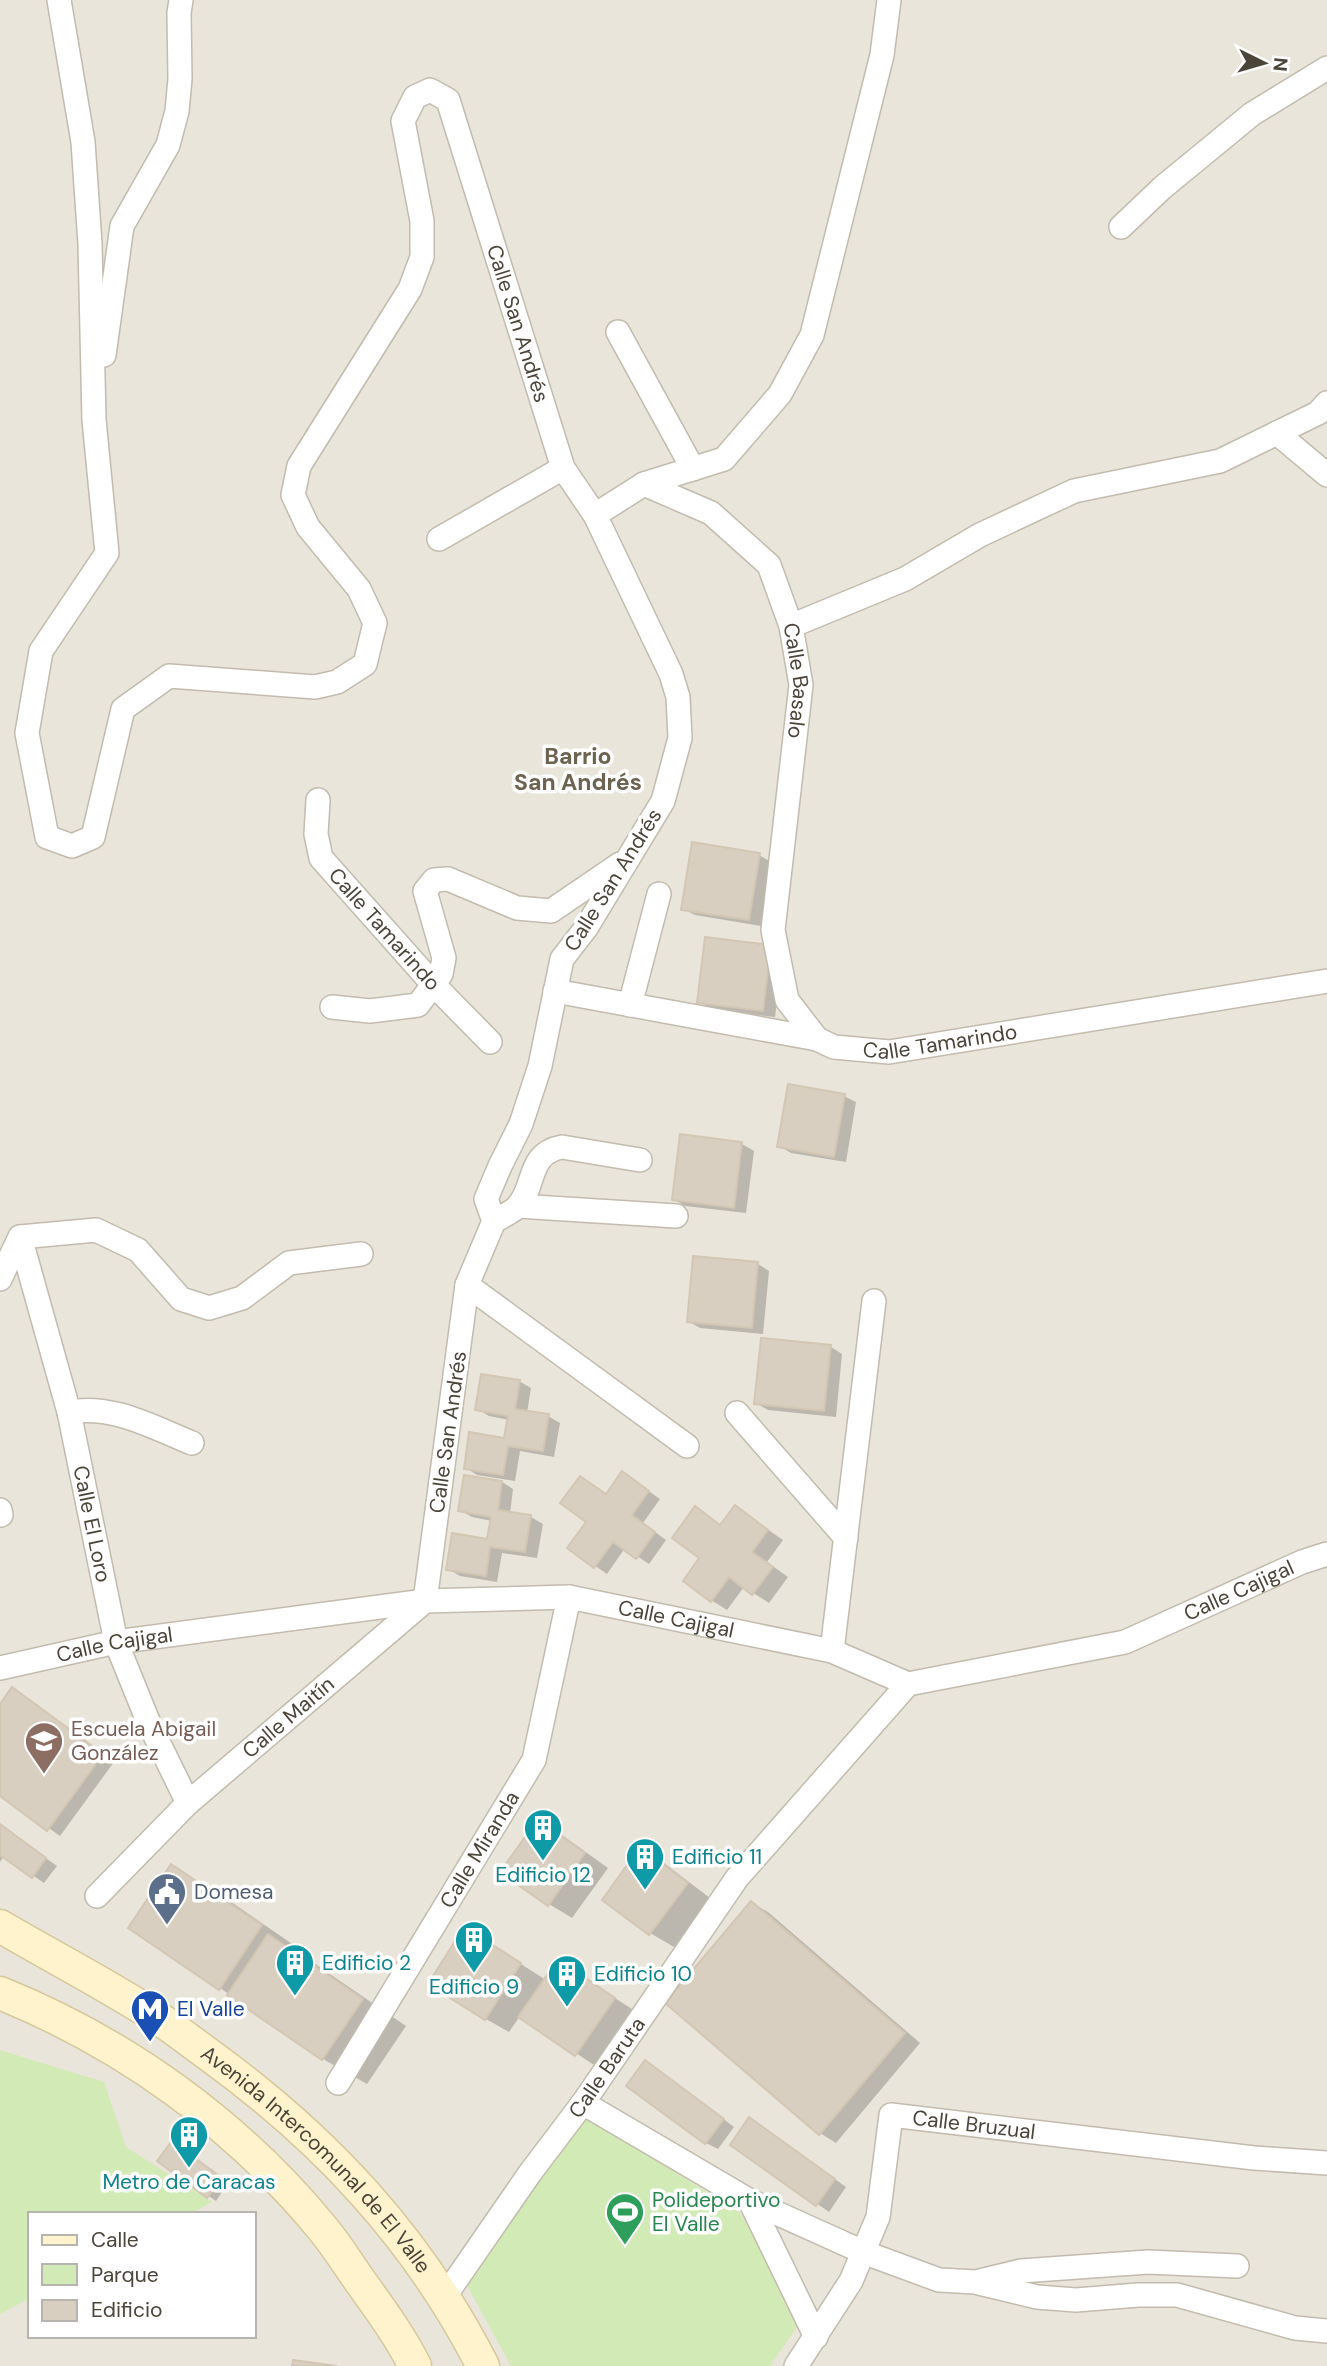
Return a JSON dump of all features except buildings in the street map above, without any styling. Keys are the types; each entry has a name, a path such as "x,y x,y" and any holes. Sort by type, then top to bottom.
{"main road":[{"name":"Avenida Intercomunal de El Valle","path":"0,1926 155,2016 260,2092 362,2188 445,2296 483,2366"},
{"name":"Avenida Intercomunal de El Valle","path":"0,1993 38,2008 100,2041 198,2106 243,2145 324,2230 401,2338 415,2366"}],"street":[{"path":"59,0 83,142 90,244 94,420"},
{"path":"94,420 122,226 169,145 177,111 181,0"},
{"path":"595,515 645,484 724,459 780,394 812,335 882,55 889,0"},
{"path":"1121,227 1162,188 1252,114 1327,68"},
{"name":"Calle San Andrés","path":"94,420 107,553 41,651 27,733 47,837 72,846 93,837 123,709 169,676 315,687 337,682 365,664 375,623 359,589 308,527 293,495 299,466 410,289 422,257 422,221 403,121 415,97 430,90 447,100 563,468 595,515 671,674 680,719 680,738 663,801 586,928 562,959 540,1066 525,1112 486,1199 494,1221 467,1285 425,1601"},
{"path":"618,332 693,469"},
{"path":"792,626 905,579 980,535 1074,491 1220,461 1318,413 1327,402"},
{"path":"1276,433 1327,475"},
{"path":"439,539 563,468"},
{"name":"Calle Basalo","path":"645,484 711,513 769,565 792,626 800,685 773,930 787,1000 817,1039"},
{"name":"Calle Tamarindo","path":"318,800 316,834 321,858 433,984 490,1042"},
{"path":"332,1007 370,1011 418,1005 440,974 444,958 425,891 433,880 447,879 517,908 551,911 625,860"},
{"path":"630,1005 659,894"},
{"name":"Calle Tamarindo","path":"555,991 817,1039 834,1047 889,1052 1327,981"},
{"path":"494,1221 518,1206 542,1155 551,1149 562,1147 640,1160"},
{"path":"518,1206 676,1216"},
{"path":"0,1279 20,1237 96,1230 138,1250 181,1298 209,1308 242,1298 289,1263 361,1254"},
{"name":"Calle El Loro","path":"20,1237 69,1412 116,1642 148,1721 188,1803"},
{"path":"467,1285 687,1446"},
{"path":"832,1651 874,1301"},
{"path":"69,1412 89,1408 110,1412 192,1443"},
{"path":"737,1413 846,1538"},
{"path":"0,1510 1,1515"},
{"name":"Calle Cajigal","path":"0,1668 116,1642 425,1601 569,1597 832,1651 908,1685 1125,1642 1302,1562 1327,1554"},
{"name":"Calle Miranda","path":"338,2083 534,1760 569,1597"},
{"name":"Calle Maitín","path":"97,1896 188,1803 425,1601"},
{"name":"Calle Baruta","path":"445,2296 530,2173 583,2103 737,1878 908,1685"},
{"path":"583,2103 750,2201 863,2252 939,2280 976,2282 1037,2297 1076,2301 1138,2295 1177,2295 1295,2328 1327,2331"},
{"name":"Calle Bruzual","path":"796,2366 851,2281 878,2217 891,2115 1254,2158 1327,2163"},
{"path":"750,2201 816,2337"},
{"path":"976,2282 1021,2270 1148,2262 1237,2266"}],"shaded area":[{"path":"0,0 1327,0 1327,2366 0,2366"}],"green space":[{"path":"0,2050 104,2082 126,2147 212,2202 194,2212 28,2212 28,2299 0,2314"},
{"name":"Polideportivo El Valle","path":"588,2117 740,2213 803,2318 770,2366 511,2366 464,2280"}],"place":[{"name":"Escuela Abigail González","path":"44,1775"},
{"name":"Edificio 12","path":"543,1862"},
{"name":"Edificio 11","path":"645,1891"},
{"name":"Domesa","path":"167,1926"},
{"name":"Edificio 9","path":"474,1974"},
{"name":"Edificio 2","path":"295,1997"},
{"name":"Edificio 10","path":"567,2008"},
{"name":"El Valle","path":"150,2043"},
{"name":"Metro de Caracas","path":"189,2169"},
{"name":"Polideportivo El Valle","path":"625,2246"}],"district":[{"name":"Barrio San Andrés","path":"578,769"}]}
